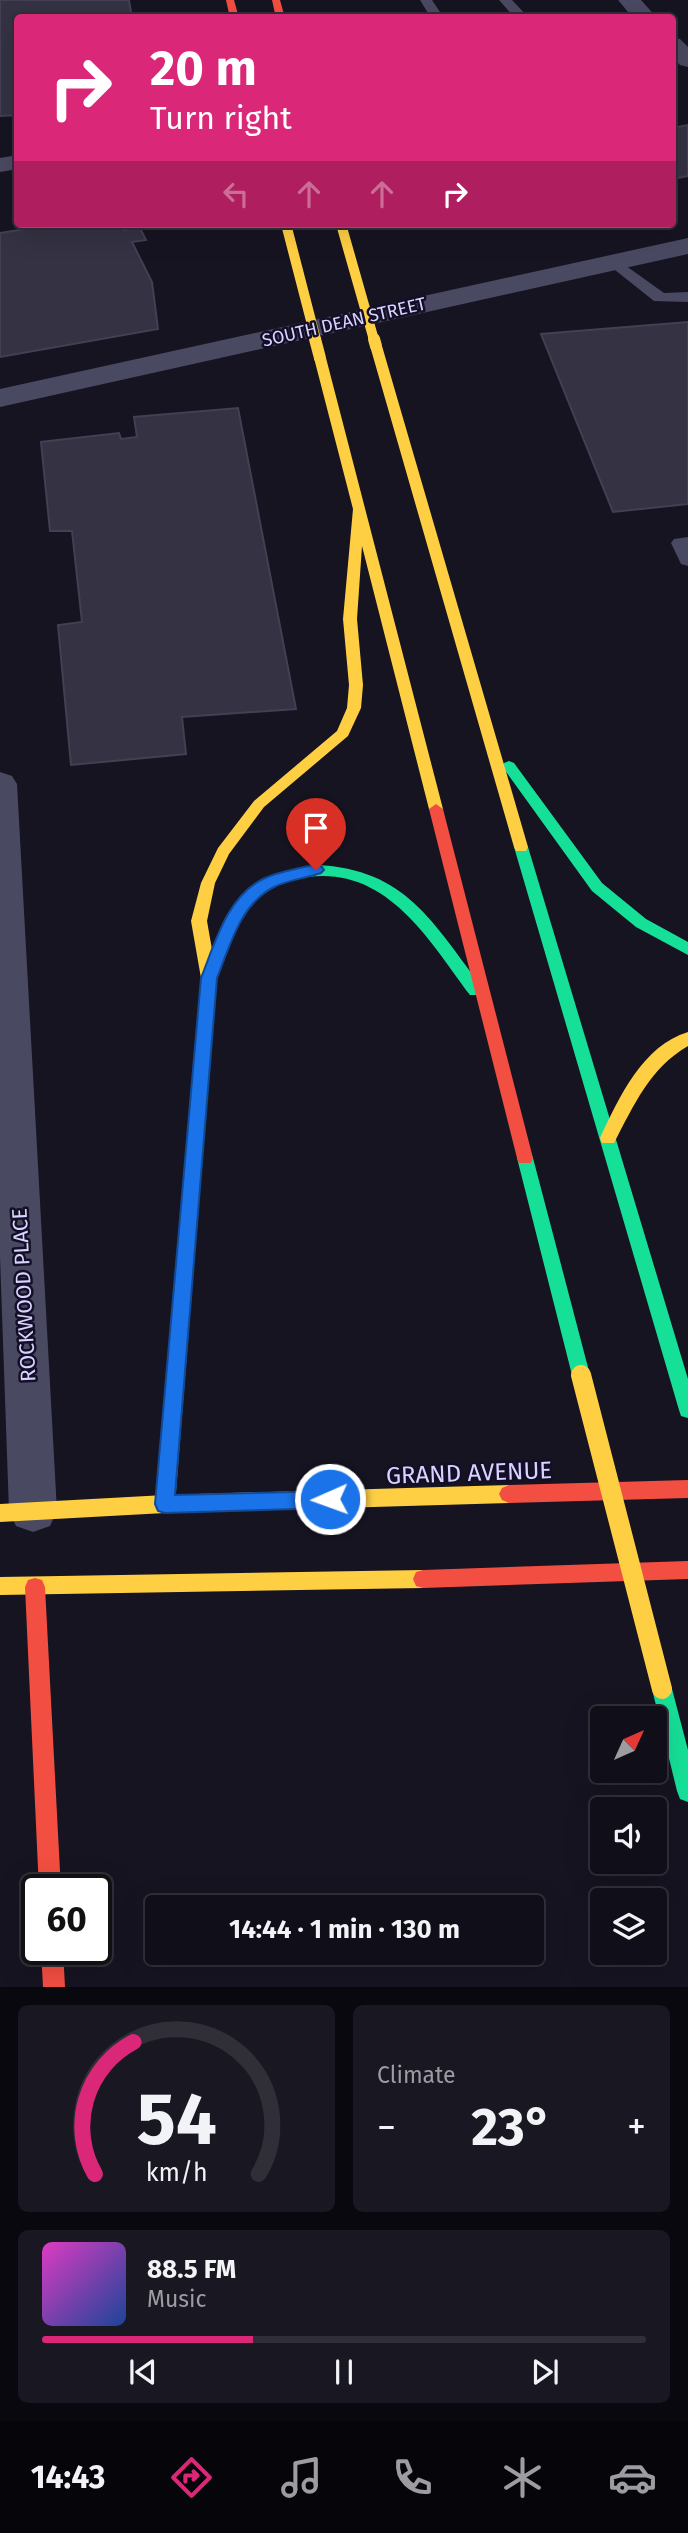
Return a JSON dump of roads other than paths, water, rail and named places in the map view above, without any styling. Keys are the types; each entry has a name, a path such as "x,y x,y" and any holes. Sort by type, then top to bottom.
{"main road":[{"path":"287,228 688,1791"},
{"path":"342,228 573,1025 688,1410"},
{"path":"165,1504 209,978 199,921 208,883 223,852 259,804 335,741 352,720 357,700 357,679 350,637 359,506"},
{"path":"491,740 581,869 597,887 633,917 688,949"},
{"path":"209,978 234,917 256,890 271,881 293,874 335,870 358,874 397,896 485,1001"},
{"path":"608,1138 646,1068 688,1038"},
{"name":"GRAND AVENUE","path":"17,1512 165,1504 688,1489"},
{"path":"0,1586 400,1580 688,1570"},
{"path":"35,1587 49,1874"},
{"path":"53,1965 54,1987"}],"street":[{"path":"629,0 642,14"},
{"name":"SOUTH DEAN STREET","path":"0,398 688,246"},
{"name":"ROCKWOOD PLACE","path":"0,785 17,1512"}],"lane":[{"path":"505,0 519,14"},
{"path":"615,263 660,298 688,297"},
{"path":"688,542 680,542 688,560"}]}
